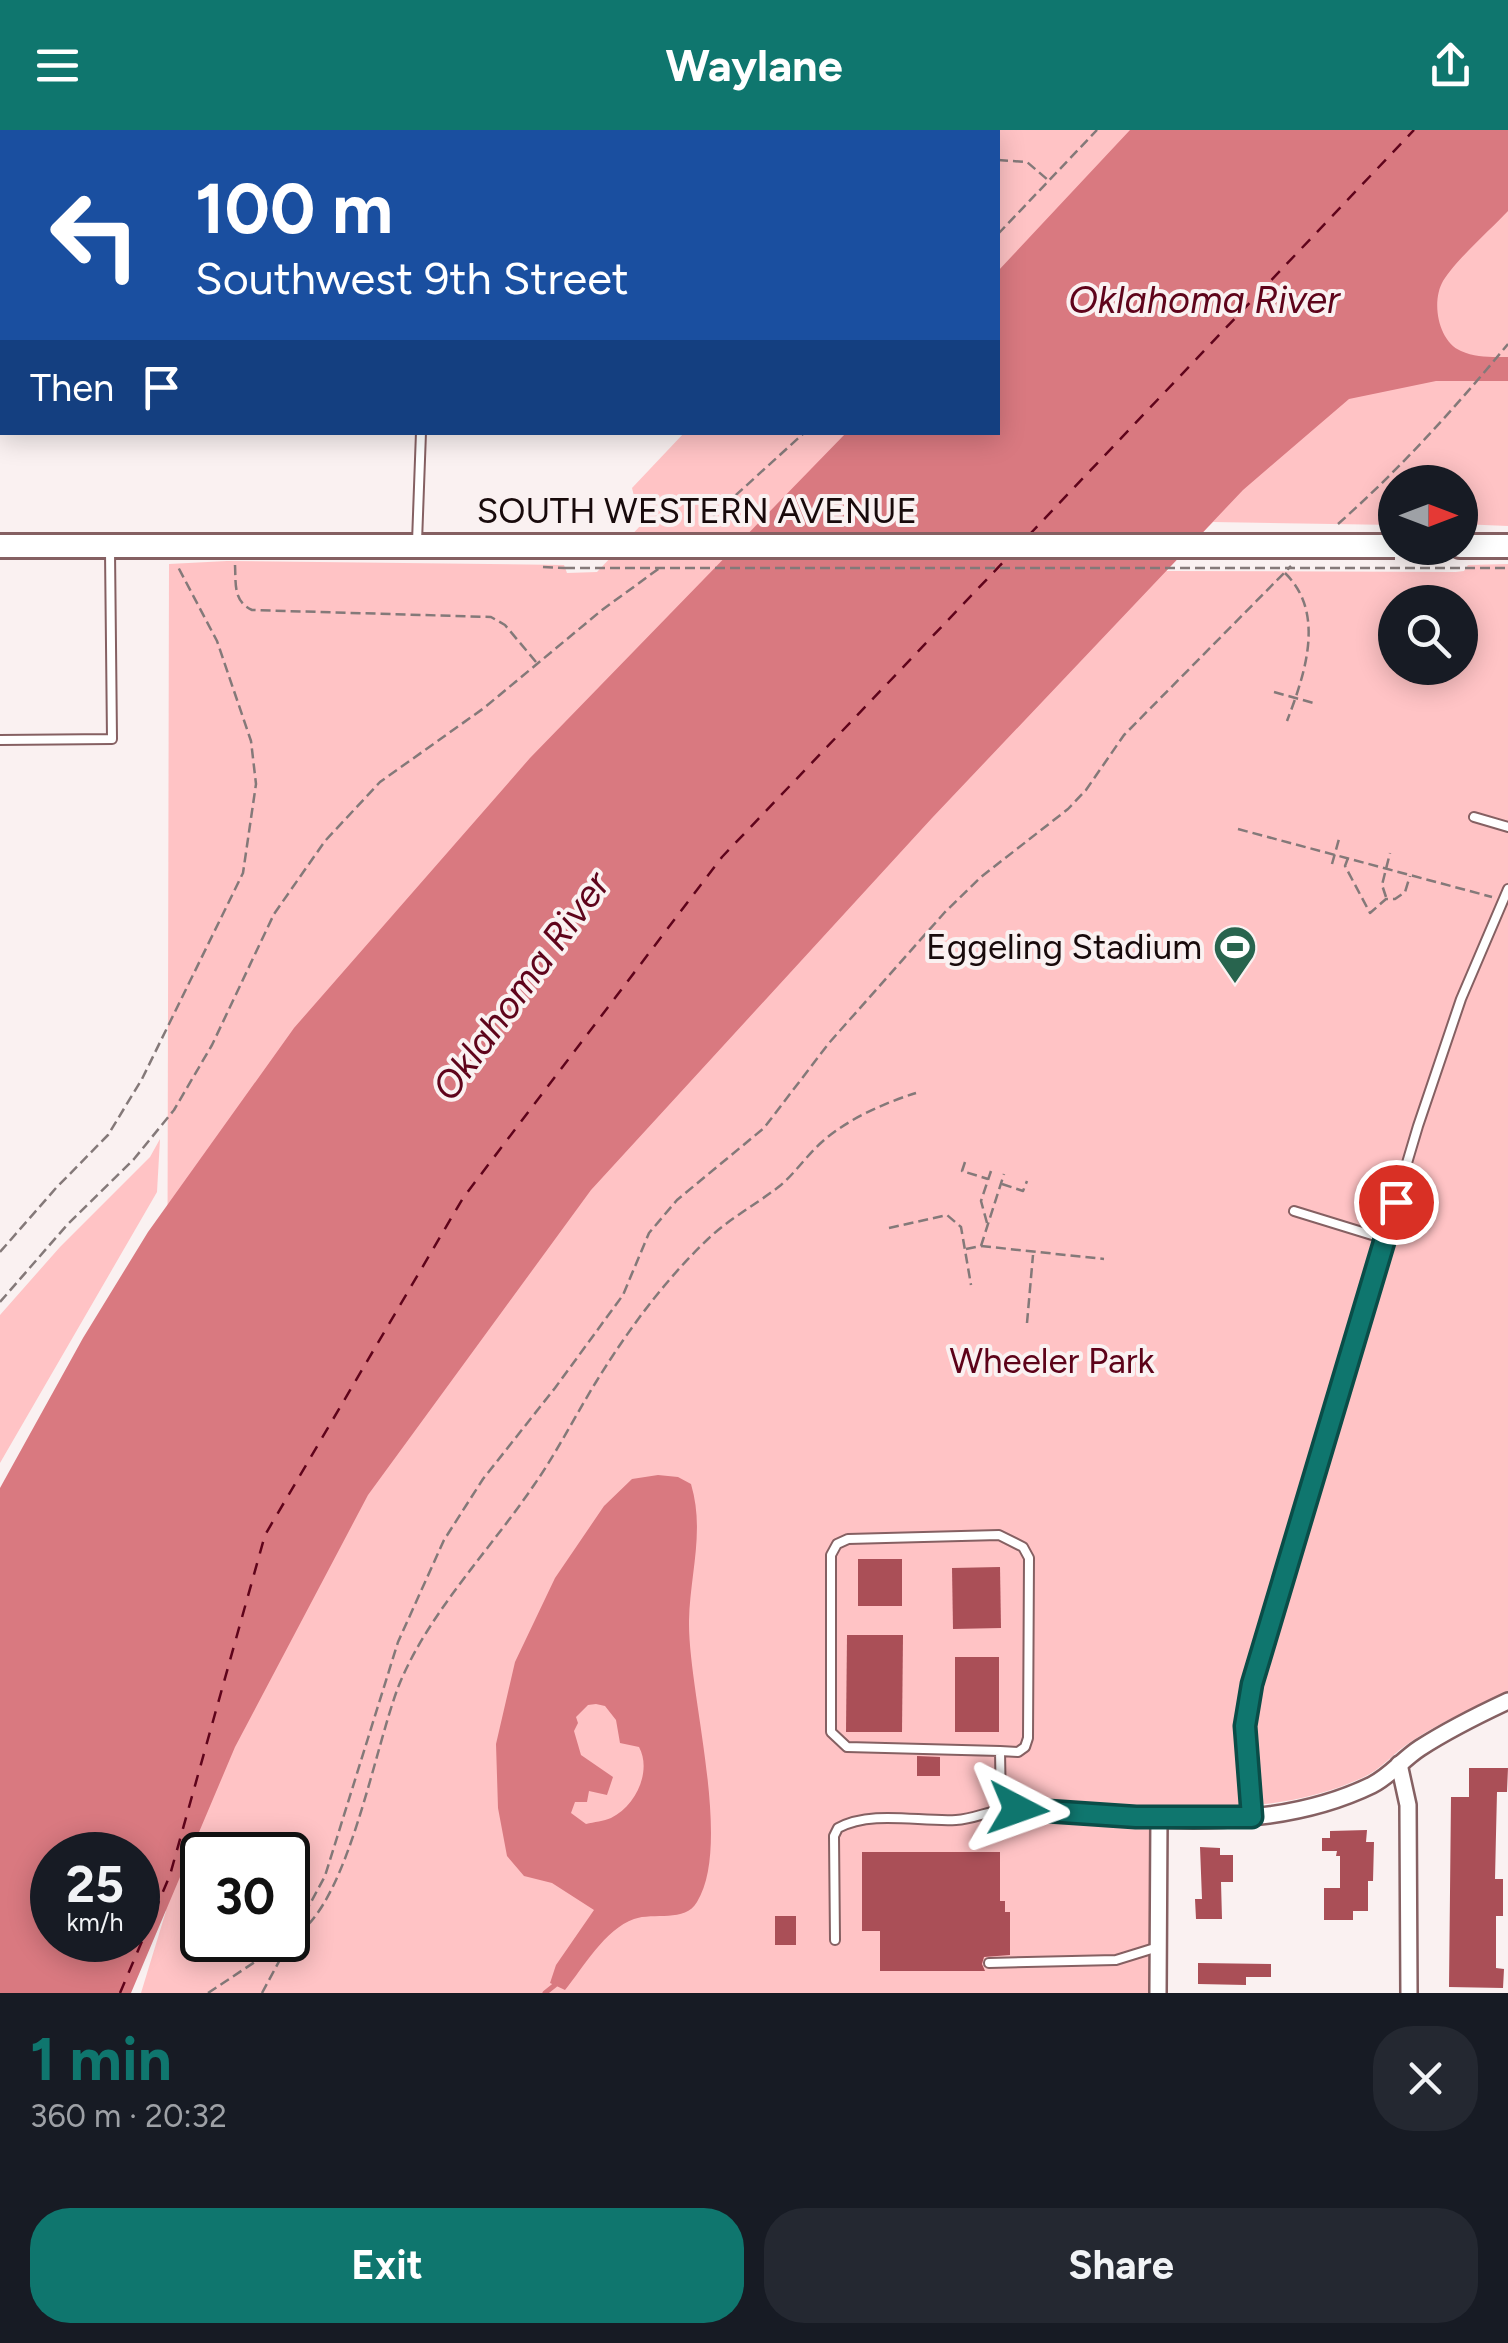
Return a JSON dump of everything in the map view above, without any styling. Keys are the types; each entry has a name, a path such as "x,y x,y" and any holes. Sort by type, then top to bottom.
{"main road":[{"name":"SOUTH WESTERN AVENUE","path":"0,546 1378,546"},
{"path":"1478,546 1508,546"}],"street":[{"path":"1009,1808 1159,1817 1252,1817 1290,1812 1377,1782 1428,1743 1508,1701"},
{"path":"1400,1764 1408,1805 1408,1993"},
{"path":"1158,1993 1159,1817"}],"lane":[{"path":"416,546 421,435"},
{"path":"0,740 112,740 110,546"},
{"path":"1474,817 1508,827"},
{"path":"1252,1817 1245,1726 1252,1684 1461,998 1508,889"},
{"path":"1294,1211 1385,1239"},
{"path":"999,1535 1023,1547 1029,1558 1028,1738 1026,1748 1018,1752 1000,1750 847,1748 836,1740 831,1732 831,1693 832,1555 836,1544 848,1539 999,1535"},
{"path":"835,1940 834,1836 838,1828 858,1820 961,1820 1009,1808 1000,1750"},
{"path":"990,1963 1116,1960 1158,1946"}],"path":[{"path":"1000,232 1097,130"},
{"path":"1000,160 1028,162 1048,181"},
{"path":"1327,534 1369,497 1457,406 1508,344"},
{"path":"694,534 802,435"},
{"path":"0,1252 108,1135 142,1079 244,873 256,784 251,741 218,640 167,546"},
{"path":"0,1302 67,1225 134,1159 174,1110 212,1045 274,914 324,841 380,782 484,708 668,560"},
{"path":"310,1907 326,1876 398,1642 433,1562 466,1502 623,1295 648,1233 677,1200 764,1128 829,1043 946,912 981,877 1068,809 1124,735 1299,560"},
{"path":"235,565 236,594 252,610 492,617 505,624 537,664"},
{"path":"530,567 1508,568"},
{"path":"1285,572 1302,594 1309,626 1308,650 1287,722"},
{"path":"1274,692 1317,704"},
{"path":"1238,829 1502,900"},
{"path":"1332,864 1339,839"},
{"path":"1386,899 1382,885 1390,853"},
{"path":"1348,858 1346,866 1370,913 1386,899 1406,892 1410,874"},
{"path":"310,1925 328,1898 356,1824 400,1682 440,1614 536,1483 645,1309 709,1238 784,1182 823,1141 844,1126 916,1093"},
{"path":"965,1162 962,1171 988,1178"},
{"path":"974,1175 977,1165"},
{"path":"988,1224 981,1202 991,1170"},
{"path":"981,1246 1004,1174"},
{"path":"1012,1187 1016,1177"},
{"path":"1001,1184 1023,1190 1027,1180"},
{"path":"889,1228 947,1214 961,1227 972,1285"},
{"path":"965,1250 981,1246 1104,1259"},
{"path":"1028,1323 1034,1253"},
{"path":"208,1993 255,1962"},
{"path":"262,1993 280,1962"}],"green space":[{"name":"Wheeler Park","path":"1000,130 1508,130 1508,526 1478,525 1478,465 1378,465 1378,525 1213,522 1166,571 1456,572 1464,571 1468,565 1508,564 1508,1691 1405,1745 1369,1775 1336,1788 1257,1805 1149,1807 1149,1993 141,1993 150,1962 160,1962 160,1931 166,1911 169,564 227,561 564,565 567,573 597,572 641,525 632,488 682,435 1000,435"},
{"path":"160,1139 157,1192 0,1463 0,1315 60,1247 150,1157"}],"water":[{"name":"Oklahoma River","path":"1130,130 1508,130 1508,211 1443,281 1437,310 1442,330 1453,346 1472,355 1508,357 1508,381 1436,381 1349,399 1243,490 932,818 591,1190 368,1495 235,1747 199,1832 180,1832 180,1877 160,1924 160,1832 30,1832 30,1962 144,1962 131,1993 0,1993 0,1488 83,1338 148,1232 294,1028 530,758 844,435 1000,435 1000,269"},
{"path":"678,1477 691,1484 695,1501 697,1536 689,1621 710,1806 707,1876 692,1908 677,1915 642,1917 623,1924 604,1940 565,1990 550,1983 556,1965 594,1910 552,1883 524,1876 507,1856 498,1808 496,1744 515,1662 555,1578 604,1506 632,1479","holes":["588,1705 605,1706 616,1720 620,1743 639,1747 644,1767 639,1787 628,1805 608,1819 586,1824 571,1813 575,1802 587,1802 589,1791 607,1795 613,1777 581,1755 574,1731 576,1717"]}],"building":[{"path":"858,1559 902,1559 902,1606 858,1606"},
{"path":"1000,1567 1001,1628 953,1629 952,1568"},
{"path":"847,1635 903,1635 902,1732 846,1732"},
{"path":"955,1657 999,1657 999,1732 955,1732"},
{"path":"917,1756 940,1757 940,1776 917,1776"},
{"path":"1469,1768 1508,1768 1507,1792 1497,1792 1496,1834 1495,1879 1503,1879 1503,1916 1496,1916 1496,1968 1504,1969 1503,1988 1449,1987 1451,1797 1469,1797"},
{"path":"1367,1830 1366,1842 1374,1842 1368,1911 1353,1911 1353,1920 1324,1920 1324,1888 1340,1888 1340,1856 1336,1856 1337,1851 1322,1851 1322,1838 1330,1838 1330,1831"},
{"path":"1200,1847 1220,1848 1220,1855 1233,1855 1233,1882 1221,1882 1222,1919 1196,1919 1195,1899 1202,1899"},
{"path":"862,1852 1000,1852 1000,1901 1005,1901 1005,1912 1010,1912 1010,1955 984,1957 985,1971 880,1971 880,1931 862,1931"},
{"path":"775,1916 796,1916 796,1945 775,1945"},
{"path":"1198,1963 1271,1964 1271,1977 1246,1977 1246,1985 1198,1984"}],"waterway":[{"path":"545,1993 555,1985"}],"ferry route":[{"path":"1029,535 1414,130"},
{"path":"120,1993 170,1875 265,1535 463,1198 722,857 1010,555"}],"place":[{"name":"Eggeling Stadium","path":"1235,985"}],"route":[{"path":"1018,1809 1136,1817 1252,1817 1245,1726 1252,1684 1396,1202"}]}
